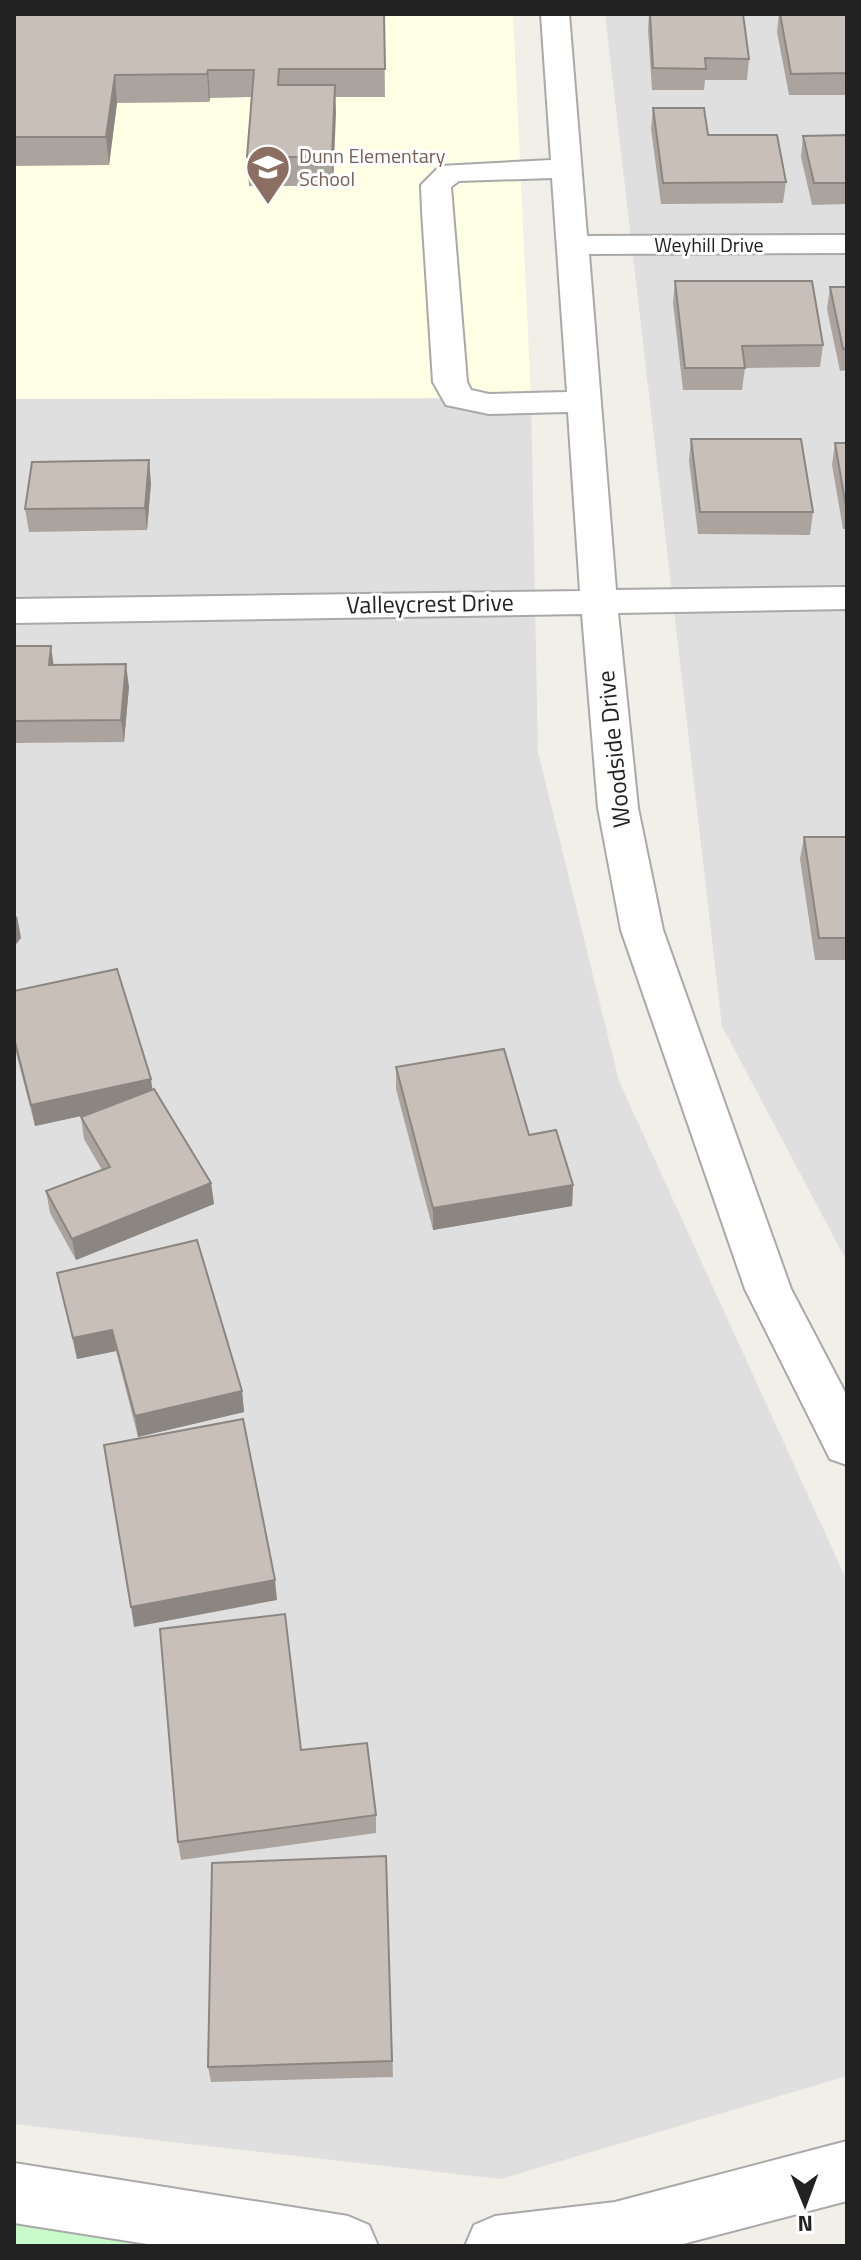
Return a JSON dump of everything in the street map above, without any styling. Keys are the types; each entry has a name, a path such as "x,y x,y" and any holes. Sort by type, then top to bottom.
{"street":[{"name":"Woodside Drive","path":"555,14 599,602 618,808 642,930 768,1289 847,1444"},
{"path":"566,169 451,172 436,185 441,273 450,382 458,398 489,404 584,401"},
{"name":"Weyhill Drive","path":"572,245 847,244"},
{"name":"Valleycrest Drive","path":"14,611 847,598"},
{"path":"495,2246 615,2232 847,2171"},
{"path":"14,2193 348,2246"}],"shaded area":[{"name":"Dunn Elementary School","path":"14,14 513,14 531,398 14,399"},
{"path":"605,14 847,14 847,1262 722,1026"},
{"path":"531,398 538,752 619,1081 847,1581 847,2076 500,2179 14,2124 14,399"}],"green space":[{"path":"14,2212 143,2246 14,2246"}],"building":[{"path":"14,14 384,14 385,69 279,69 278,85 335,85 332,157 247,157 254,70 115,75 106,137 14,137"},
{"path":"650,14 743,14 749,59 705,58 706,69 653,68"},
{"path":"780,14 847,14 847,73 791,74"},
{"path":"653,108 704,108 708,135 777,135 786,182 663,183"},
{"path":"847,135 847,183 814,183 803,136"},
{"path":"675,281 812,281 823,345 742,346 745,368 685,368"},
{"path":"830,287 847,287 847,348 843,349"},
{"path":"691,439 801,439 813,512 700,512"},
{"path":"835,443 847,443 847,507 846,507"},
{"path":"149,460 145,508 25,509 32,462"},
{"path":"14,646 51,646 49,665 126,664 121,720 14,721"},
{"path":"804,837 847,837 847,938 819,938"},
{"path":"117,969 151,1079 31,1105 14,1038 14,991"},
{"path":"504,1049 529,1135 556,1130 573,1185 433,1208 396,1067"},
{"path":"154,1089 211,1183 72,1239 46,1191 110,1167 81,1117"},
{"path":"197,1240 242,1391 135,1416 112,1330 73,1338 57,1273"},
{"path":"243,1419 275,1580 131,1607 104,1445"},
{"path":"285,1614 301,1750 367,1743 376,1815 178,1842 160,1629"},
{"path":"386,1856 392,2061 208,2067 212,1863"}],"place":[{"name":"Dunn Elementary School","path":"268,206"}]}
